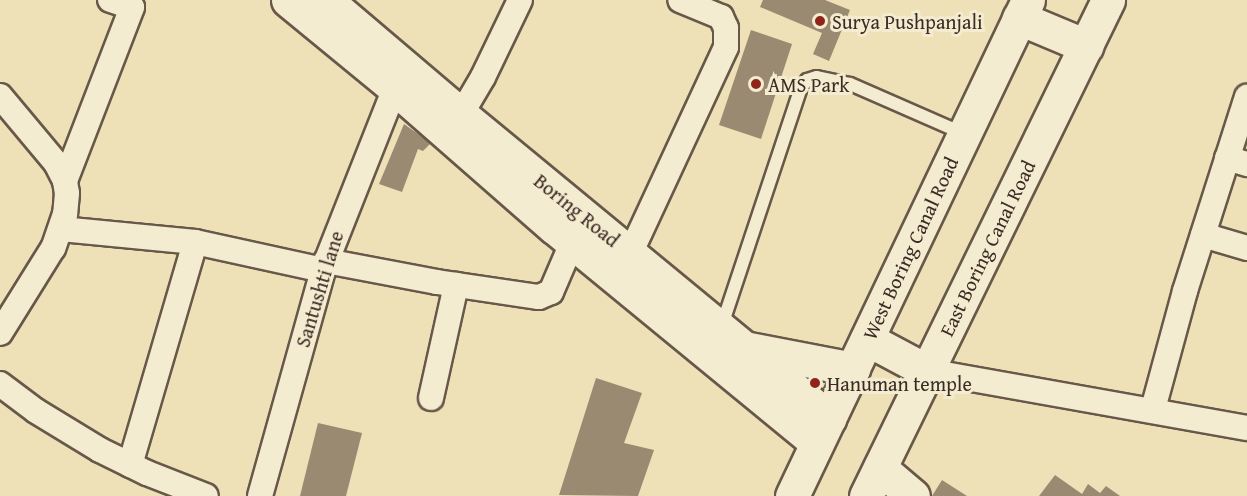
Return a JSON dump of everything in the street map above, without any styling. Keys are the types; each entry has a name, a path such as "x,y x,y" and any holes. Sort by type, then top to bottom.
{"street":[{"path":"0,333 53,248 61,229 66,204 65,181 132,7 110,0"},
{"path":"288,0 395,88 454,124 573,241 823,430"},
{"name":"Boring Road","path":"326,0 454,124 630,254 733,339 823,430"},
{"path":"454,124 483,77 520,0"},
{"path":"630,254 726,46 726,28 721,16 680,0"},
{"name":"East Boring Canal Road","path":"870,489 1108,0"},
{"path":"1023,9 1086,46"},
{"name":"West Boring Canal Road","path":"792,496 1023,9"},
{"name":"Santushti lane","path":"260,496 324,265 395,88"},
{"path":"0,96 56,163 65,181"},
{"path":"1153,409 1203,235 1237,161 1247,97"},
{"path":"61,229 195,242 324,265 539,297 551,292 573,241"},
{"path":"1203,235 1247,248"},
{"path":"130,465 195,242"},
{"path":"431,398 456,285"},
{"path":"733,339 853,369"},
{"path":"867,339 927,370 1153,409 1247,428"},
{"path":"1,387 65,430 130,465 206,496"},
{"path":"870,489 913,496"}],"lane":[{"path":"733,339 801,88 807,80 828,78 850,84 964,134"}],"building":[{"name":"Surya Pushpanjali","path":"763,0 825,0 850,10 829,61 813,54 822,33 760,7"},
{"name":"AMS Park","path":"751,30 792,44 761,139 719,125"},
{"path":"404,124 431,143 423,151 418,149 402,192 379,184"},
{"path":"596,378 642,393 624,443 654,450 638,496 559,495"},
{"path":"318,423 362,433 346,496 300,496"},
{"path":"1055,475 1082,494 1088,484 1100,493 1106,486 1120,496 1039,496"},
{"path":"942,480 967,496 932,496"}],"place":[{"name":"Surya Pushpanjali","path":"820,21"},
{"name":"AMS Park","path":"756,84"},
{"name":"Hanuman temple","path":"815,383"}]}
